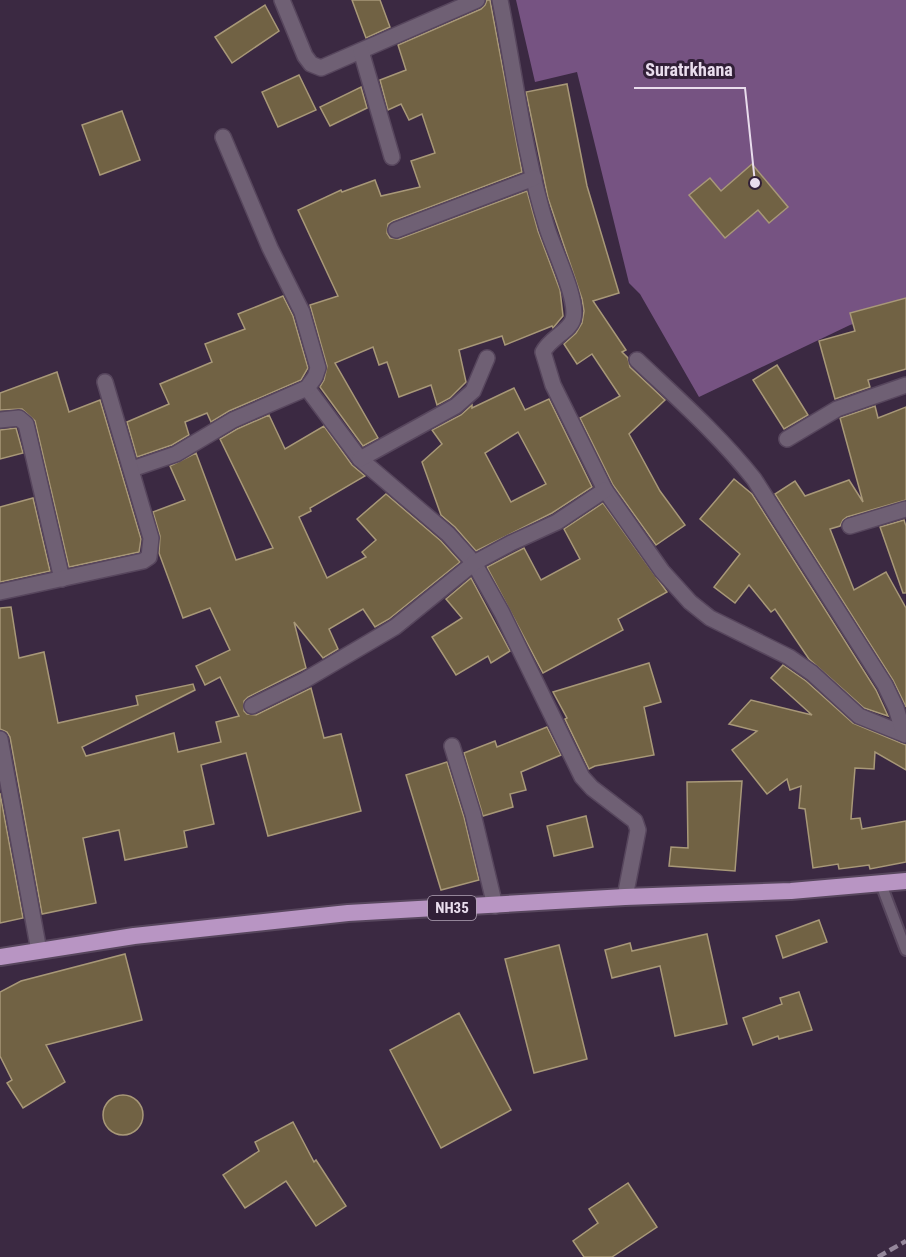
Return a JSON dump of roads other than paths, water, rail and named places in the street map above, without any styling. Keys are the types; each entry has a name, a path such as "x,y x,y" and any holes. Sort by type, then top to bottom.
{"highway":[{"name":"NH35","path":"0,957 134,936 348,913 625,897 791,891 906,881"}],"street":[{"path":"282,0 305,56 311,64 321,68 477,0"},
{"path":"500,0 534,178 546,227 571,295 574,310 573,321 568,328 548,342 543,352 544,361 553,385 605,490 662,571 690,602 710,618 789,657 812,673 859,716 905,734"},
{"path":"361,51 392,157"},
{"path":"132,469 176,454 232,420 307,388 318,368 303,312 270,248 223,137"},
{"path":"396,230 534,178"},
{"path":"360,459 456,406 473,391 487,358"},
{"path":"636,360 709,428 754,479 885,685 905,734"},
{"path":"0,592 143,561 149,557 151,538 105,382"},
{"path":"787,439 837,409 906,385"},
{"path":"307,388 360,459 447,534 474,563 502,613 582,777 592,788 635,821 638,840 625,897"},
{"path":"0,420 19,418 26,424 62,579"},
{"path":"252,706 305,680 395,627 474,563 557,522 605,490"},
{"path":"850,526 906,509"},
{"path":"0,739 39,951"},
{"path":"452,746 473,814 495,906"}],"lane":[{"path":"881,884 906,950"}],"railway":[{"path":"878,1257 906,1241"}],"place":[{"name":"Suratrkhana","path":"755,183"}]}
